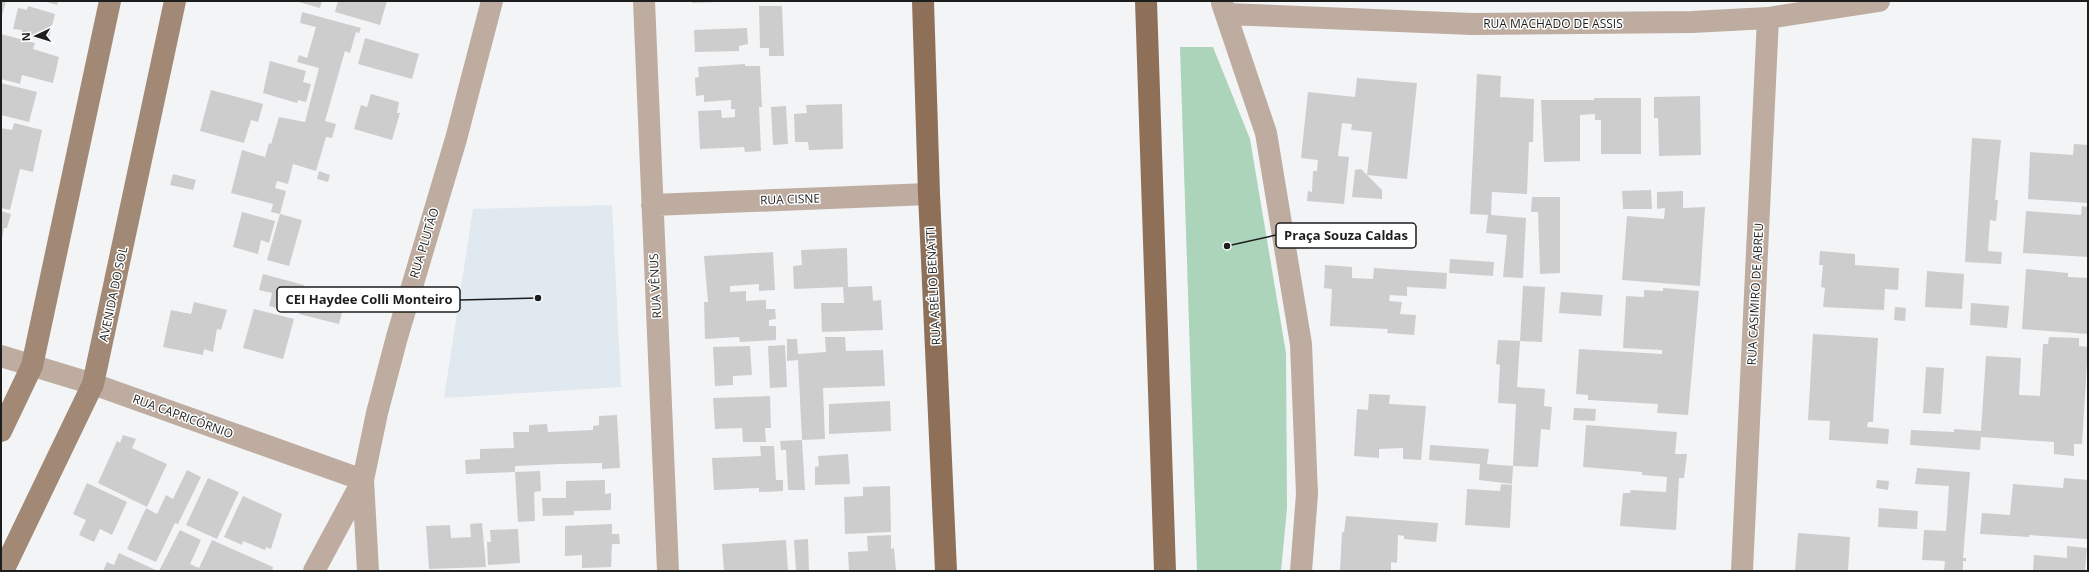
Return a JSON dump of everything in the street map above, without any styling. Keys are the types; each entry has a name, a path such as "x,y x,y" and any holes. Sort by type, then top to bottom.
{"main road":[{"name":"RUA ABÉLIO BENATTI","path":"923,1 929,194 946,571"},
{"path":"1146,1 1165,571"}],"street":[{"path":"1,431 32,366 110,1"},
{"name":"AVENIDA DO SOL","path":"3,571 94,384 175,1"},
{"name":"RUA PLUTÃO","path":"314,571 363,480 377,413 397,337 456,139 492,1"},
{"name":"RUA VÊNUS","path":"644,1 668,571"},
{"name":"RUA MACHADO DE ASSIS","path":"1224,8 1472,24 1692,22 1768,18 1879,1"},
{"path":"1224,8 1266,133 1302,344 1307,494 1301,571"},
{"name":"RUA CASIMIRO DE ABREU","path":"1742,571 1768,18"},
{"name":"RUA CISNE","path":"652,205 929,194"},
{"name":"RUA CAPRICÓRNIO","path":"1,356 94,384 363,480"},
{"path":"363,480 368,571"}],"shaded area":[{"path":"612,205 621,387 444,398 473,209"}],"green space":[{"path":"1180,47 1213,47 1250,139 1286,353 1287,508 1281,571 1197,571"}],"building":[{"path":"1,1 6,1 1,19"},
{"path":"43,1 58,1 57,5"},
{"path":"295,1 322,1 320,8"},
{"path":"338,1 387,1 380,25 335,12"},
{"path":"692,1 720,1 720,2 692,3"},
{"path":"28,6 55,14 48,42 21,35 22,30 13,29 18,8 27,10"},
{"path":"759,6 782,6 784,56 769,56 769,48 760,48"},
{"path":"302,12 361,28 359,33 356,32 350,53 345,51 325,121 336,124 332,138 326,137 316,171 293,164 288,184 277,181 275,188 286,191 280,214 271,212 273,204 231,193 242,150 265,157 269,143 271,144 279,117 305,122 319,68 297,62 299,55 307,58 316,27 300,23"},
{"path":"747,28 748,44 739,46 739,51 695,52 694,30"},
{"path":"1,34 35,43 33,49 59,57 53,83 22,75 20,84 1,79"},
{"path":"365,38 419,54 412,79 358,64"},
{"path":"270,61 306,71 303,82 311,84 306,102 298,100 297,103 263,93"},
{"path":"745,64 745,66 760,66 762,107 759,107 761,151 745,152 744,147 700,149 698,111 721,110 722,118 735,117 735,109 731,109 731,100 704,102 704,95 696,96 695,78 699,77 698,67"},
{"path":"1477,74 1501,76 1500,97 1534,99 1533,142 1529,142 1527,194 1492,192 1491,215 1526,218 1523,278 1503,277 1507,235 1486,233 1488,215 1470,214"},
{"path":"1357,78 1417,83 1407,179 1367,175 1372,132 1351,130 1352,124 1342,123 1338,156 1349,157 1344,204 1307,201 1308,191 1312,192 1313,171 1317,171 1318,160 1301,158 1308,92 1355,97"},
{"path":"1,83 37,92 29,122 1,115"},
{"path":"211,90 263,104 258,122 251,120 244,143 200,131"},
{"path":"371,94 399,102 397,113 400,113 392,140 354,129 361,105 367,107"},
{"path":"1700,96 1701,155 1659,156 1658,118 1654,118 1654,97"},
{"path":"1594,98 1641,98 1641,154 1601,154 1601,120 1595,120 1595,114 1580,115 1580,161 1544,162 1541,100 1594,100"},
{"path":"842,104 843,149 809,150 808,142 795,142 794,114 807,113 806,105"},
{"path":"786,106 788,144 773,145 771,107"},
{"path":"14,123 42,130 33,172 20,169 10,210 1,208 1,128 12,130"},
{"path":"1972,138 2001,140 1995,200 1998,200 1996,221 1990,220 1988,251 2002,252 2001,264 1965,262"},
{"path":"2074,144 2088,145 2088,203 2028,199 2030,152 2073,155"},
{"path":"1361,169 1382,190 1382,199 1352,197 1355,170"},
{"path":"319,171 330,175 328,182 317,179"},
{"path":"173,174 196,180 193,190 170,185"},
{"path":"1651,190 1652,209 1623,209 1622,191"},
{"path":"1683,191 1683,208 1705,207 1700,286 1622,280 1627,216 1664,219 1665,208 1657,209 1657,192"},
{"path":"1532,197 1560,197 1560,273 1540,274 1538,212 1531,212"},
{"path":"2082,206 2088,207 2088,257 2023,253 2026,211 2081,215"},
{"path":"1,211 11,214 7,228 4,228 2,238"},
{"path":"242,212 275,221 269,243 261,240 258,254 233,247"},
{"path":"280,214 302,220 289,266 267,260"},
{"path":"847,248 848,287 872,286 873,301 881,300 883,330 822,332 821,303 844,303 843,287 794,289 793,266 802,265 801,250"},
{"path":"1820,251 1855,254 1855,265 1899,268 1898,290 1885,289 1884,310 1823,307 1825,288 1821,287 1823,265 1819,265"},
{"path":"773,252 775,290 759,291 759,284 730,286 730,292 746,291 746,301 766,300 766,309 775,309 776,319 769,320 769,326 776,326 776,340 740,342 739,337 705,339 704,302 708,302 704,256"},
{"path":"1450,259 1494,262 1493,276 1449,273"},
{"path":"1325,265 1352,267 1352,278 1373,279 1374,268 1447,273 1446,289 1407,287 1407,296 1390,295 1389,301 1402,302 1400,314 1416,315 1414,335 1387,333 1388,329 1330,326 1332,289 1324,288"},
{"path":"2026,269 2068,273 2068,277 2088,278 2088,334 2022,329"},
{"path":"1927,271 1964,274 1962,309 1925,307"},
{"path":"263,274 304,285 296,313 269,306 272,293 259,290"},
{"path":"1523,286 1545,287 1542,342 1520,341"},
{"path":"306,287 346,298 339,324 299,314"},
{"path":"1663,288 1699,291 1688,415 1657,413 1658,404 1588,400 1588,395 1576,394 1579,349 1662,354 1662,350 1623,348 1626,296 1644,297 1644,290 1663,291"},
{"path":"1561,292 1603,295 1601,316 1559,313"},
{"path":"194,302 227,310 221,330 217,329 213,352 204,349 203,355 163,347 171,310 191,314"},
{"path":"1971,303 2009,306 2007,328 1970,325"},
{"path":"1895,307 1906,308 1905,321 1894,320"},
{"path":"254,309 294,319 283,359 243,348"},
{"path":"1813,334 1878,338 1873,422 1868,422 1867,427 1889,429 1888,444 1829,440 1830,421 1808,420"},
{"path":"825,337 845,337 846,351 883,350 885,386 823,388 825,439 802,440 798,360 787,361 787,339 797,339 798,354 826,352"},
{"path":"2049,337 2079,338 2079,346 2088,347 2082,444 2074,444 2074,456 2054,454 2054,442 1981,437 1980,450 1910,445 1911,430 1954,432 1954,429 1981,431 1986,356 2021,358 2019,395 2040,396 2043,344 2048,344"},
{"path":"1498,340 1520,341 1517,387 1545,389 1544,406 1552,407 1550,430 1541,429 1538,467 1513,466 1516,404 1498,403 1500,365 1496,364"},
{"path":"785,345 787,387 770,388 768,346"},
{"path":"750,346 752,375 733,376 733,385 715,386 713,347"},
{"path":"1926,367 1944,368 1941,414 1923,413"},
{"path":"1369,394 1390,395 1389,404 1426,406 1421,460 1403,459 1403,448 1379,449 1379,458 1354,456 1357,409 1368,410"},
{"path":"770,396 771,428 765,428 766,442 743,442 742,428 715,429 713,398"},
{"path":"890,401 891,431 829,434 829,404"},
{"path":"1574,408 1596,409 1595,421 1573,420"},
{"path":"617,415 620,468 602,469 602,463 560,464 515,466 515,472 466,474 465,460 480,459 480,449 514,448 513,432 529,432 529,425 547,424 548,432 593,430 593,426 599,425 599,416"},
{"path":"1586,425 1677,432 1675,454 1687,454 1684,478 1679,478 1676,530 1620,526 1623,493 1630,493 1631,490 1666,492 1667,477 1642,475 1642,472 1583,467"},
{"path":"123,435 136,439 132,448 167,464 147,507 98,483 117,441 120,443"},
{"path":"802,440 805,490 788,490 786,450 781,450 780,441"},
{"path":"1430,445 1489,449 1487,464 1513,466 1512,484 1479,480 1480,464 1429,460"},
{"path":"760,446 774,446 776,480 783,480 783,491 759,492 759,488 714,490 712,458 761,456"},
{"path":"848,454 850,484 815,485 815,467 819,466 818,456"},
{"path":"1917,468 1970,472 1963,558 1966,558 1966,561 1963,561 1963,571 1944,571 1945,561 1922,560 1924,530 1946,531 1949,486 1915,484"},
{"path":"187,470 201,477 178,524 175,523 156,562 127,549 146,508 157,514 166,495 173,499"},
{"path":"540,471 541,491 534,492 535,521 518,522 515,472"},
{"path":"208,478 239,492 217,539 186,525"},
{"path":"2064,478 2088,480 2087,539 2029,535 2029,537 1980,534 1982,513 2010,515 2013,484 2063,488"},
{"path":"605,480 605,494 611,493 611,510 574,511 574,515 543,516 542,498 566,498 566,481"},
{"path":"1877,480 1889,481 1888,490 1876,488"},
{"path":"87,483 127,502 112,535 100,529 94,542 79,535 86,520 73,514"},
{"path":"1501,484 1512,485 1510,528 1465,525 1467,489 1500,491"},
{"path":"890,486 891,532 845,534 844,497 863,496 863,487"},
{"path":"243,496 282,514 271,549 266,547 265,550 243,541 242,545 224,537"},
{"path":"1879,508 1918,511 1917,529 1878,527"},
{"path":"1346,516 1438,523 1436,542 1404,539 1404,536 1398,535 1397,563 1391,562 1391,571 1340,571 1342,532 1344,532"},
{"path":"482,523 486,567 429,569 426,526 450,525 451,538 471,537 470,524"},
{"path":"612,524 612,534 619,534 620,544 612,544 611,567 582,568 582,555 565,556 565,526"},
{"path":"518,529 520,563 488,565 487,542 491,542 490,530"},
{"path":"180,530 201,540 190,564 199,568 212,540 273,567 272,571 159,571"},
{"path":"1798,533 1850,537 1848,571 1795,571"},
{"path":"891,535 891,549 894,548 896,571 849,571 848,552 868,551 867,536"},
{"path":"808,539 809,571 796,571 794,540"},
{"path":"786,540 788,571 724,571 722,544"},
{"path":"2067,546 2087,548 2085,571 2033,571 2034,555 2067,558"},
{"path":"119,553 158,571 103,571 107,562 114,565"}],"place":[{"name":"Praça Souza Caldas","path":"1227,246"},
{"name":"CEI Haydee Colli Monteiro","path":"538,298"}]}
